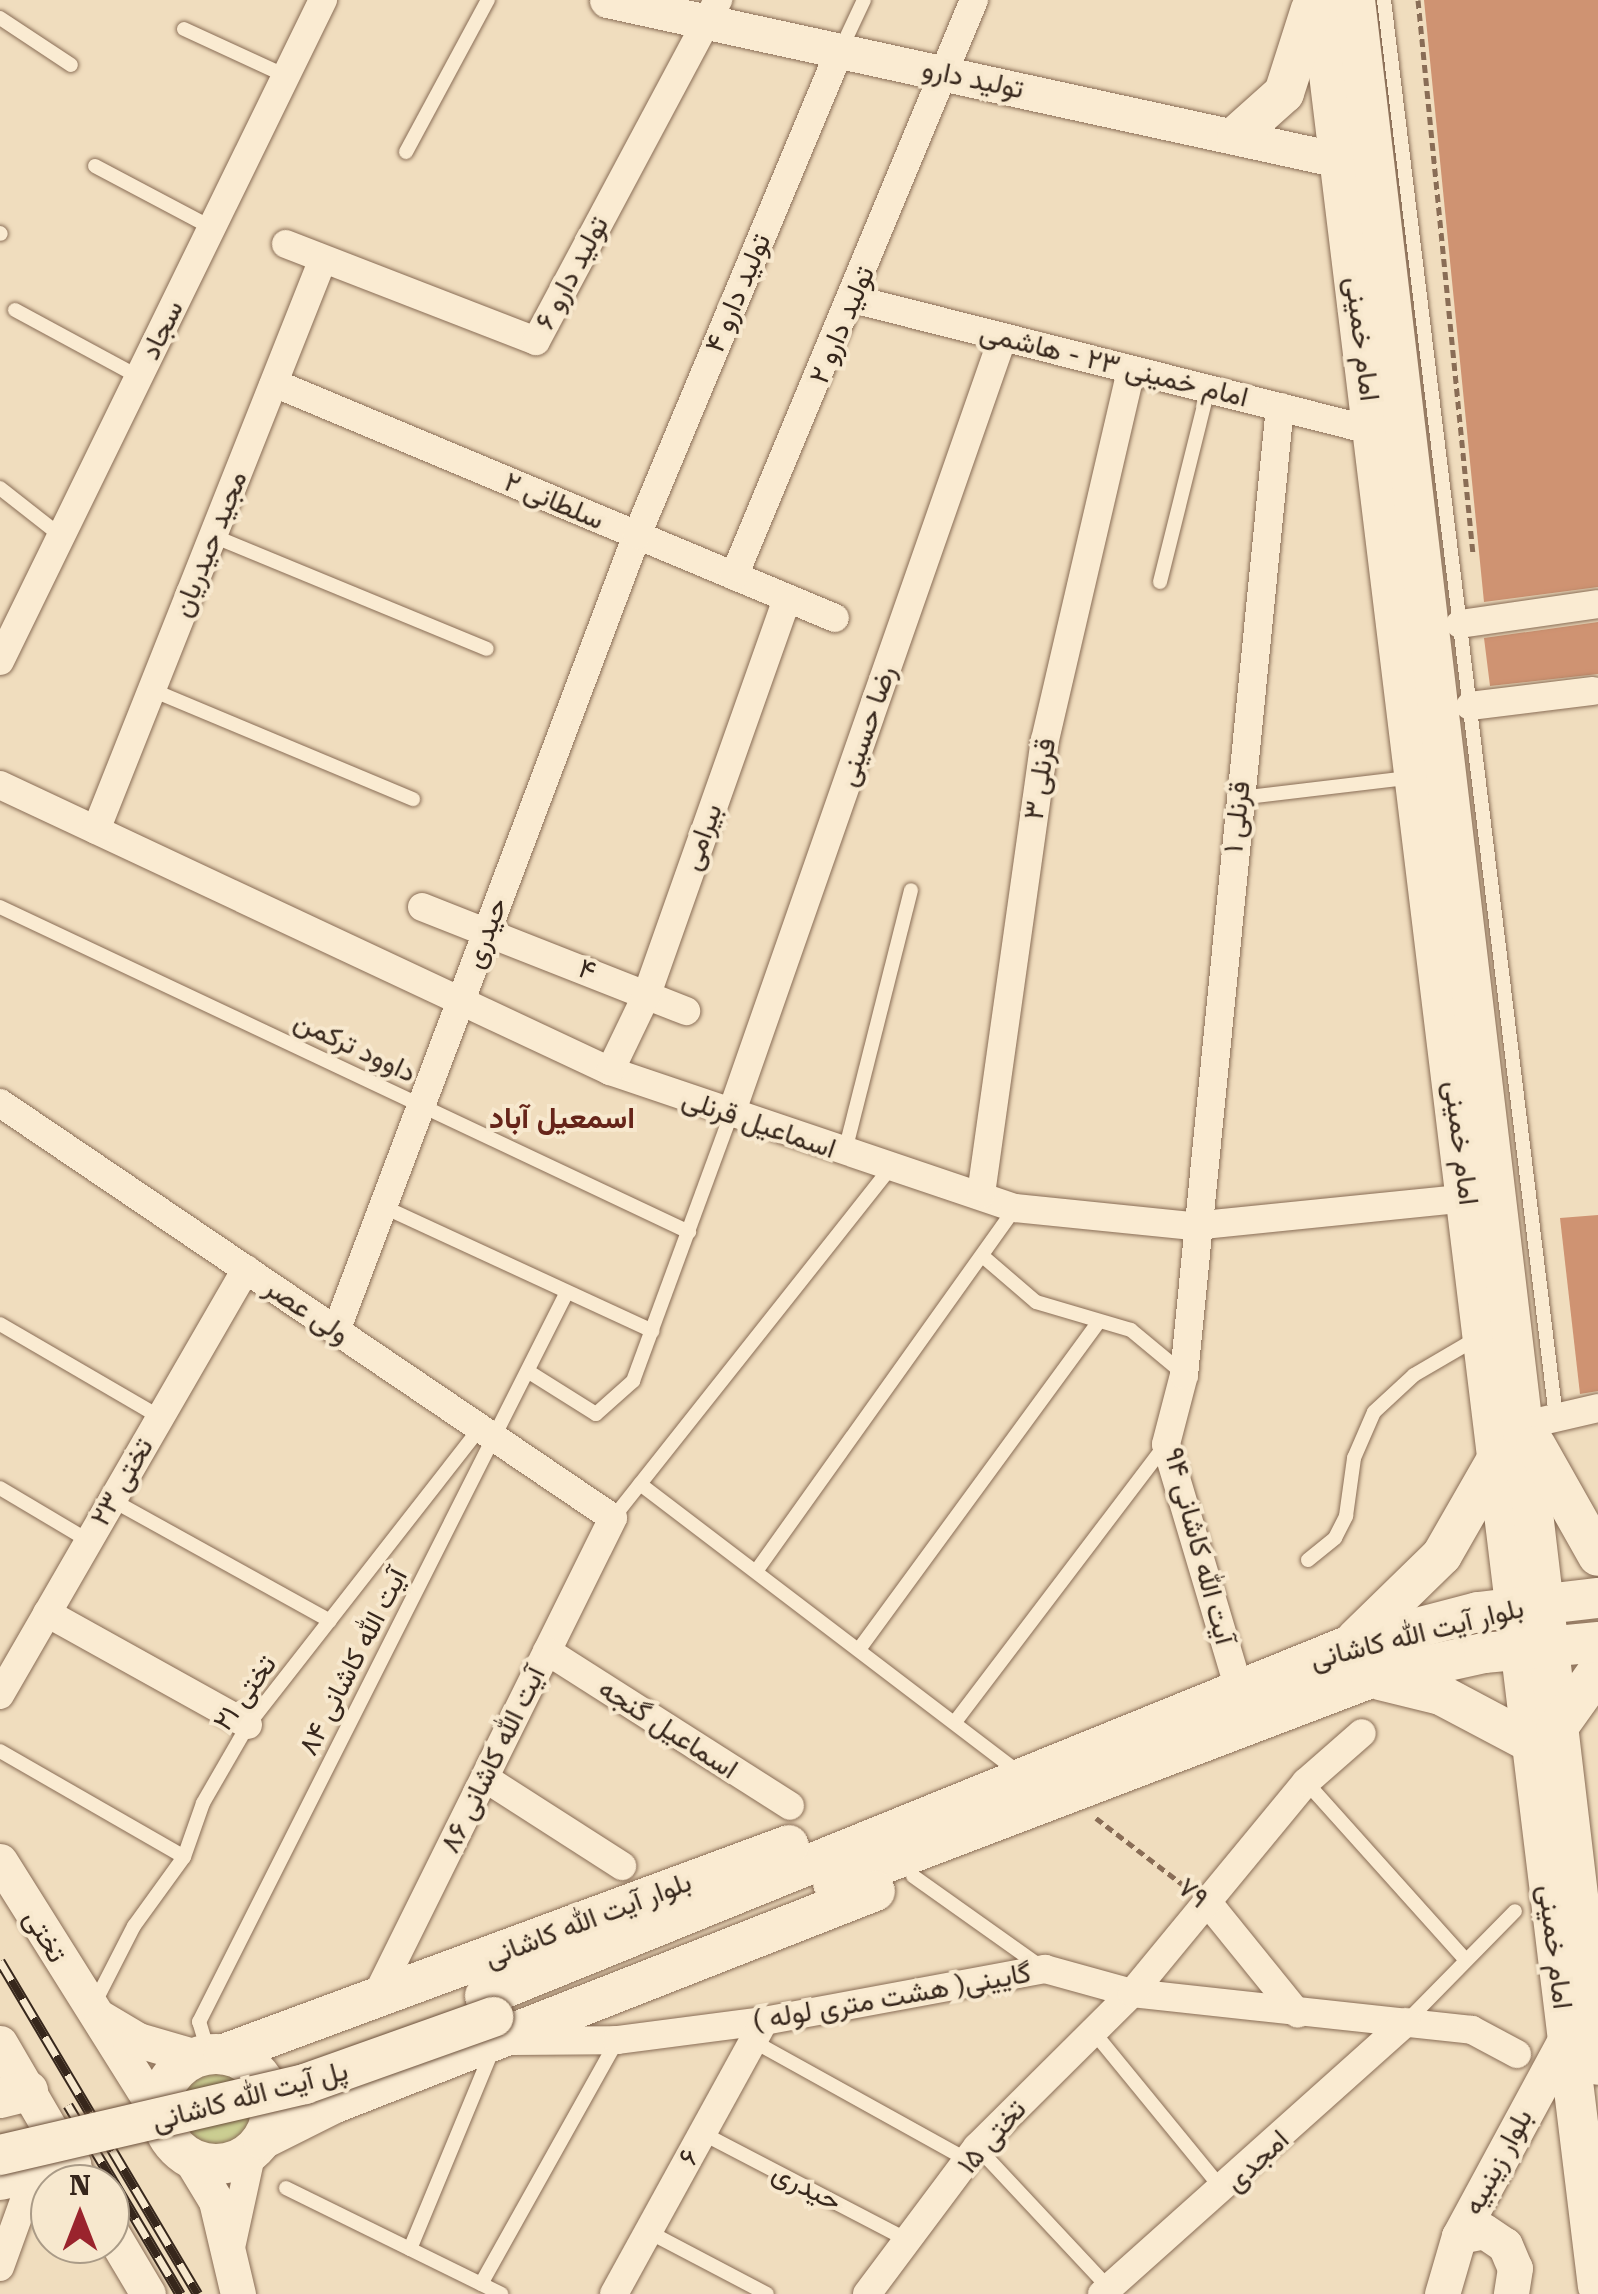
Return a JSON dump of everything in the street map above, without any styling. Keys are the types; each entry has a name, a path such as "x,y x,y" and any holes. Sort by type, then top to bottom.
{"main road":[{"path":"1236,135 1284,93 1316,0"},
{"name":"امام خمینی","path":"1316,0 1374,431 1497,1459 1528,1605 1542,1736 1588,2046 1598,2286"},
{"name":"امام خمینی","path":"1355,0 1541,1421 1528,1605"},
{"path":"1541,1421 1598,1556"},
{"path":"1348,1646 1442,1555 1497,1459"},
{"name":"بلوار آیت الله کاشانی","path":"258,2145 492,2018 964,1816 1021,1774 1348,1646 1528,1605 1598,1598"},
{"name":"بلوار آیت الله کاشانی","path":"210,2055 304,2028 845,1824 964,1816 1066,1794 1372,1678 1532,1647 1598,1642"},
{"path":"1372,1678 1441,1695 1542,1736 1598,1671"},
{"name":"بلوار آیت الله کاشانی","path":"492,2018 913,1876 964,1816"},
{"name":"پل آیت الله کاشانی","path":"0,2130 492,2018"},
{"name":"پل آیت الله کاشانی","path":"62,2164 492,2018"},
{"path":"304,2028 286,2060 288,2078 316,2102 335,2102"},
{"path":"210,2055 252,2067 270,2094 258,2145 222,2164 190,2158 170,2140 160,2116 168,2080 210,2055"}],"street":[{"name":"سجاد","path":"0,660 323,0"},
{"name":"تولید دارو","path":"607,0 712,11 840,50 1340,160"},
{"name":"تولید دارو ۲","path":"734,576 853,299 974,0"},
{"name":"تولید دارو ۶","path":"286,244 536,341 712,11"},
{"name":"تولید دارو ۴","path":"636,535 840,50"},
{"name":"مجید حیدریان","path":"96,830 323,259"},
{"name":"امام خمینی ۲۳ - هاشمی","path":"853,299 1374,431"},
{"name":"رضا حسینی","path":"731,1114 1003,337"},
{"name":"قرنلی ۳","path":"981,1194 1045,740 1131,370"},
{"name":"۲ سلطانی","path":"274,383 834,618"},
{"name":"قرنلی ۱","path":"1193,1226 1280,407"},
{"name":"حیدری","path":"336,1331 636,535"},
{"name":"بیرامی","path":"610,1071 646,994 787,598"},
{"path":"1460,624 1598,604"},
{"path":"1470,706 1592,691"},
{"name":"اسماعیل قرنلی","path":"0,785 459,1004 610,1071 890,1169 981,1194 1015,1208 1193,1226 1468,1198"},
{"name":"۴","path":"422,907 487,929 686,1010"},
{"name":"ولی عصر","path":"0,1103 613,1518"},
{"name":"آیت الله کاشانی ۹۴","path":"1193,1226 1184,1375 1166,1444 1238,1686"},
{"name":"تختی ۲۳","path":"0,1695 246,1269"},
{"path":"1541,1421 1598,1408"},
{"name":"آیت الله کاشانی ۸۶","path":"374,2001 613,1518"},
{"path":"47,1613 248,1726"},
{"name":"اسماعیل گنجه","path":"547,1651 790,1806"},
{"name":"تختی ۱۵","path":"867,2294 912,2242 972,2154 1132,1993 1306,1782 1362,1733"},
{"path":"484,1778 622,1866"},
{"name":"تختی","path":"0,1861 91,2012 160,2116"},
{"name":"۷۹","path":"1209,1904 1298,2014"},
{"name":"گایینی( هشت متری لوله )","path":"492,2018 617,2040 758,2031 1045,1969 1132,1993 1472,2030 1517,2054"},
{"path":"91,2012 138,2040 210,2055"},
{"name":"امجدی","path":"1105,2291 1224,2191 1406,2022"},
{"name":"۶","path":"614,2294 758,2031"},
{"path":"0,2044 36,2164"},
{"name":"بلوار زینبیه","path":"1442,2294 1459,2236 1588,2046"},
{"path":"234,2287 235,2205 258,2145"},
{"path":"190,2158 216,2201 234,2287"},
{"path":"0,2266 30,2192"},
{"path":"1459,2236 1484,2231 1505,2245 1515,2268 1512,2294"},
{"path":"130,2264 148,2294"}],"lane":[{"path":"406,152 488,0"},
{"path":"840,50 864,0"},
{"name":"امام خمینی","path":"1384,0 1470,706 1541,1421"},
{"path":"0,18 72,66"},
{"path":"184,29 286,76"},
{"path":"94,166 212,228"},
{"path":"14,310 138,377"},
{"path":"1160,582 1208,389"},
{"path":"0,488 61,536"},
{"path":"213,536 487,649"},
{"path":"152,690 413,799"},
{"path":"1239,798 1414,777"},
{"path":"844,1153 911,890"},
{"name":"داوود ترکمن","path":"0,907 688,1232"},
{"path":"529,1372 596,1414 633,1381 731,1114"},
{"path":"613,1518 890,1169"},
{"path":"382,1206 565,1296 652,1331"},
{"path":"757,1570 986,1259 1015,1208"},
{"path":"986,1259 1036,1302 1131,1330 1184,1375"},
{"name":"آیت الله کاشانی ۸۴","path":"210,2055 199,2022 488,1433 529,1372 565,1296"},
{"path":"860,1648 1100,1322"},
{"path":"0,1324 160,1416"},
{"path":"1308,1560 1336,1538 1354,1458 1374,1412 1414,1375 1484,1334"},
{"name":"تختی ۲۱","path":"91,2012 134,1926 184,1857 204,1803 248,1726 330,1621 488,1433"},
{"path":"954,1722 1166,1444"},
{"path":"640,1484 1021,1774"},
{"path":"0,1488 88,1541"},
{"path":"112,1500 330,1621"},
{"path":"0,1751 184,1857"},
{"path":"1306,1782 1464,1958"},
{"path":"913,1876 1045,1969"},
{"path":"1406,2022 1464,1958 1515,1911"},
{"path":"410,2249 492,2018"},
{"path":"1092,2030 1224,2191"},
{"path":"758,2031 972,2154 1105,2291"},
{"path":"481,2284 617,2040"},
{"name":"حیدری","path":"702,2133 912,2242"},
{"path":"286,2188 501,2294"},
{"path":"648,2232 767,2294"}],"path":[{"path":"1418,0 1474,564"},
{"name":"۷۹","path":"1066,1794 1209,1904"}],"green space":[{"path":"216,2064 247,2077 260,2108 247,2139 216,2152 185,2139 172,2108 185,2077"}],"building":[{"path":"1424,0 1598,0 1598,587 1484,602"},
{"path":"1598,622 1598,674 1490,686 1484,638"},
{"path":"1598,1215 1598,1391 1580,1394 1560,1218"}],"railway":[{"path":"0,1961 198,2294"},
{"path":"68,2105 180,2294"}],"district":[{"name":"اسمعیل آباد","path":"562,1118"}]}
